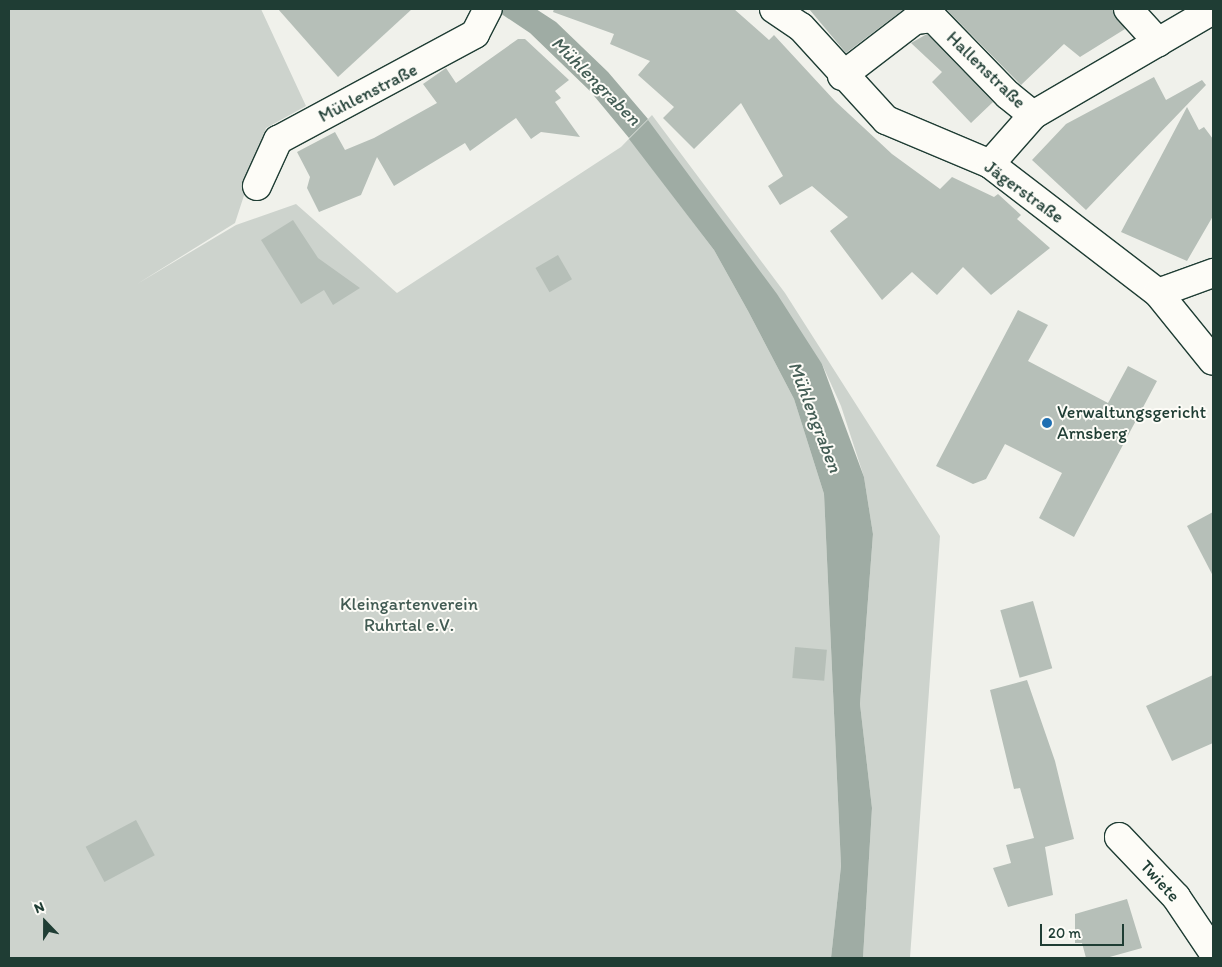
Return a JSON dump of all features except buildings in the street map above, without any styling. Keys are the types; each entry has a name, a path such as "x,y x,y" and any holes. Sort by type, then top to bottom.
{"street":[{"name":"Jägerstraße","path":"774,9 802,27 842,76 886,120 990,164 1158,293 1213,361"},
{"path":"1128,9 1158,42"},
{"name":"Hallenstraße","path":"990,164 1032,115 1213,10"},
{"name":"Mühlenstraße","path":"257,186 278,140 430,61 475,34 487,12"},
{"name":"Hallenstraße","path":"842,76 915,20 933,18 1008,95 1032,115"},
{"path":"1158,293 1213,273"},
{"name":"Twiete","path":"1119,837 1176,897 1213,952"}],"green space":[{"name":"Kleingartenverein Ruhrtal e.V.","path":"9,9 261,9 306,106 266,128 235,223 137,284 236,225 296,204 397,293 621,147 652,115 785,293 940,536 910,958 863,958 872,808 860,704 873,534 864,477 841,406 822,364 630,139 714,250 748,311 794,399 824,494 841,866 831,958 9,958"}],"water":[{"name":"Mühlengraben","path":"494,9 536,9 556,22 608,72 648,119 629,138 590,91 530,33"},
{"name":"Mühlengraben","path":"648,120 777,294 822,364 864,477 873,534 860,704 872,808 863,958 831,958 841,866 824,494 794,399 748,311 714,250 629,139"}],"place":[{"name":"Verwaltungsgericht Arnsberg","path":"1047,423"}]}
